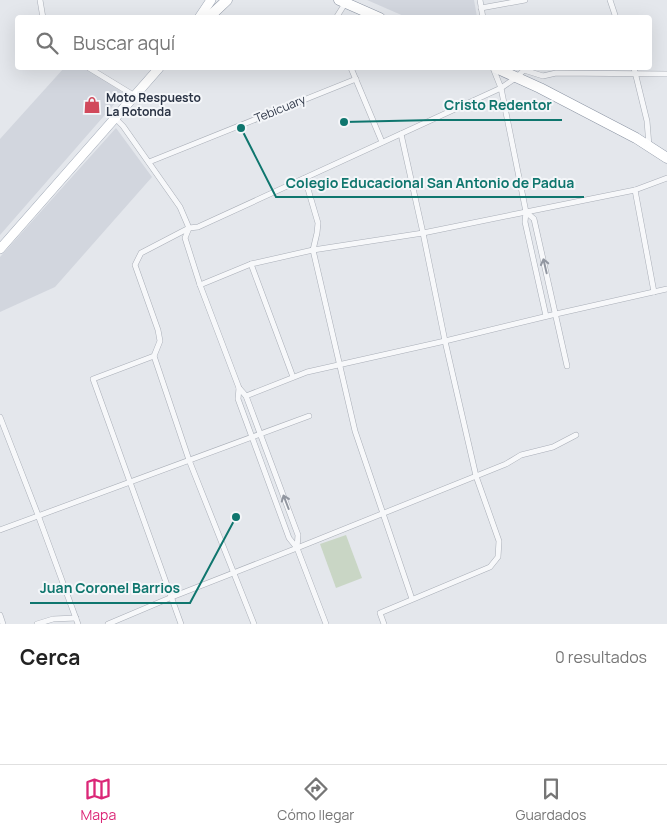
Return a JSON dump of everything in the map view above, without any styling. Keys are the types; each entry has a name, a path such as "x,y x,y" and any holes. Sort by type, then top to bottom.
{"highway":[{"path":"211,15 227,0"},
{"path":"344,1 374,15"},
{"path":"499,70 540,88 636,138 667,158"}],"main road":[{"path":"200,15 211,0"},
{"path":"0,249 157,70"}],"street":[{"path":"40,0 42,15"},
{"path":"480,0 482,15"},
{"path":"481,8 525,0"},
{"path":"610,0 615,15"},
{"path":"337,15 344,1"},
{"path":"92,70 135,96"},
{"path":"352,70 382,142"},
{"path":"495,70 501,88 526,212 525,222 546,316"},
{"path":"254,624 190,460 154,356 160,341 158,330 135,265 141,253 188,228 198,227 501,88 524,70 543,76 556,73 635,70 667,74"},
{"path":"635,70 647,121 649,146"},
{"name":"Tebicuary","path":"148,162 356,79"},
{"path":"115,118 123,126 180,207 188,228 185,238 200,285 239,388 246,396 298,534 297,548"},
{"path":"384,624 380,613 490,568 498,557 499,540 476,476 401,134"},
{"path":"303,178 318,223 313,250 354,431 412,599"},
{"path":"200,285 251,264 313,250 423,233 635,190 667,178"},
{"path":"635,190 654,292"},
{"path":"526,212 534,218 567,366"},
{"path":"251,264 293,377"},
{"path":"246,396 307,372 667,289"},
{"path":"154,356 93,379 182,624"},
{"path":"239,388 238,399 289,538 297,548 326,624"},
{"path":"0,530 309,416"},
{"path":"0,418 77,621 53,619 37,624"},
{"path":"108,624 172,596 506,464 521,455 553,447 576,435"},
{"path":"0,615 3,624"}],"shaded area":[{"path":"367,0 474,0 477,15 401,15"},
{"path":"62,70 89,70 124,93 0,235 0,139"},
{"path":"116,128 152,177 55,287 0,312 0,257"}],"green space":[{"path":"346,535 362,578 336,588 320,544"}],"place":[{"name":"Moto Respuesto La Rotonda","path":"92,105"},
{"name":"Cristo Redentor","path":"344,122"},
{"name":"Colegio Educacional San Antonio de Padua","path":"241,128"},
{"name":"Juan Coronel Barrios","path":"236,517"}]}
